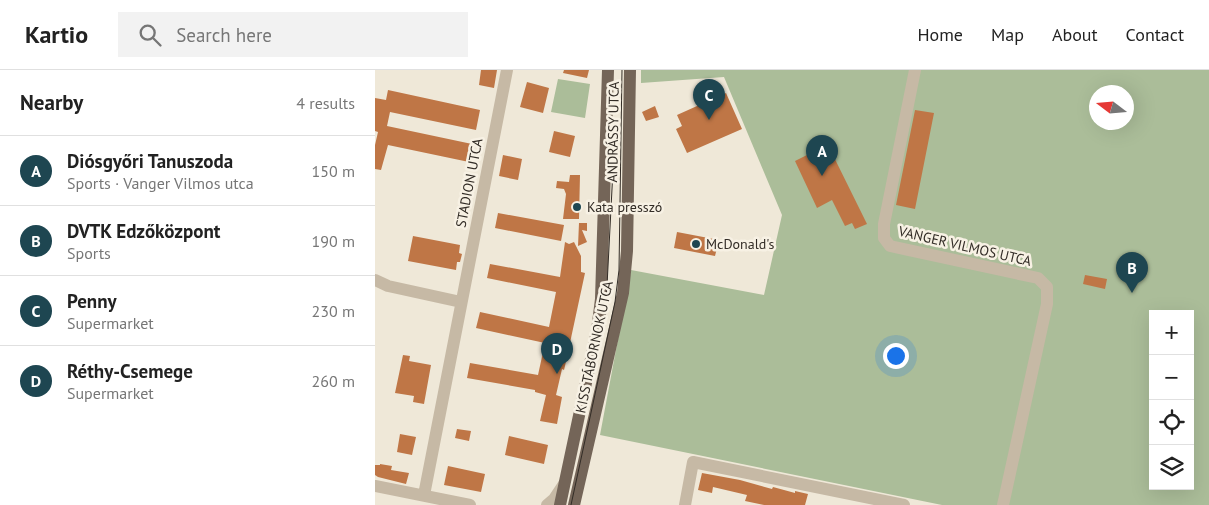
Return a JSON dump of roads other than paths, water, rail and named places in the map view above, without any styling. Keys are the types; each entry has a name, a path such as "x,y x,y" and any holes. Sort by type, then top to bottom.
{"main road":[{"name":"ANDRÁSSY UTCA","path":"603,194 608,70"},
{"name":"ANDRÁSSY UTCA","path":"627,194 629,70"},
{"name":"KISS TÁBORNOK UTCA","path":"559,505 597,331 601,299 603,194"},
{"name":"KISS TÁBORNOK UTCA","path":"574,505 623,294 627,251 627,194"}],"street":[{"name":"STADION UTCA","path":"424,495 460,341 461,302 507,70"},
{"name":"VANGER VILMOS UTCA","path":"915,70 883,224 884,238 890,246 1038,278 1047,287 1047,304 1003,505"},
{"path":"375,280 388,286 461,302"},
{"path":"685,505 693,462 904,505"},
{"path":"547,505 554,499 564,484"},
{"path":"375,486 470,505"}],"tram line":[{"path":"571,505 615,302 619,270 622,70"},
{"path":"605,325 614,150"}],"place":[{"name":"Penny","path":"709,120"},
{"name":"Diósgyőri Tanuszoda","path":"822,176"},
{"name":"Kata presszó","path":"577,207"},
{"name":"McDonald's","path":"696,244"},
{"name":"DVTK Edzőközpont","path":"1132,293"},
{"name":"Réthy-Csemege","path":"557,374"}]}
